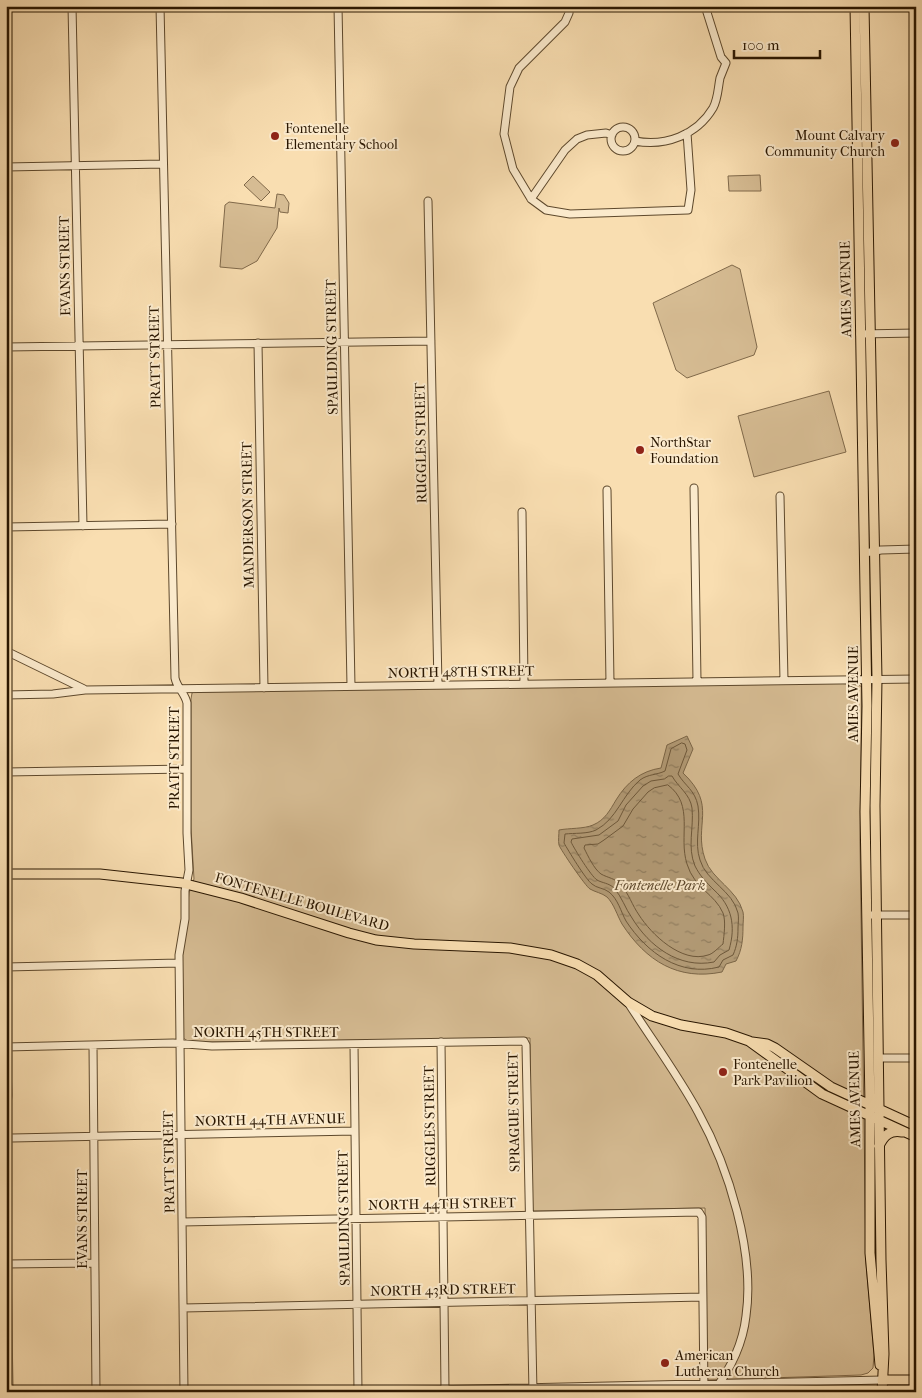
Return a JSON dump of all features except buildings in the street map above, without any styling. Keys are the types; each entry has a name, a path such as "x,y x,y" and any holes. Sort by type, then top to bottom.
{"main road":[{"name":"AMES AVENUE","path":"855,6 860,334 869,552 875,806 867,973 870,1106 870,1253 878,1354 882,1380"},
{"name":"AMES AVENUE","path":"864,6 870,334 869,552"},
{"name":"FONTENELLE BOULEVARD","path":"6,874 108,874 142,877 186,884 240,898 341,931 376,940 414,944 510,948 550,955 577,964 597,975 628,1002 652,1016 681,1025 767,1044 782,1052 822,1082 844,1094 916,1126"},
{"name":"AMES AVENUE","path":"871,915 878,1029 884,1354 882,1392"},
{"path":"867,973 872,977 874,1013 878,1029"},
{"name":"FONTENELLE BOULEVARD","path":"749,1041 816,1090 916,1137"},
{"path":"844,1094 862,1092 869,1083"},
{"path":"879,1146 887,1134 894,1131 904,1132"},
{"path":"882,1380 916,1380"}],"street":[{"name":"EVANS STREET","path":"72,6 83,526"},
{"name":"PRATT STREET","path":"160,6 175,678 179,689 184,693 187,703 189,870 185,891 185,919 179,945 184,1392"},
{"name":"SPAULDING STREET","path":"338,6 351,686"},
{"path":"570,6 570,13 565,22 519,68 510,87 504,134 513,169 531,199 546,210 570,214 688,210 691,190 687,133"},
{"path":"635,140 657,143 668,141 687,133 699,124 713,108 726,63 720,57 705,6"},
{"path":"625,127 632,130 635,140 629,149 619,150 613,145 612,135 618,128 625,127"},
{"path":"531,199 565,150 577,138 606,133 612,135"},
{"path":"6,167 163,164"},
{"name":"RUGGLES STREET","path":"428,201 438,685"},
{"path":"860,334 916,333"},
{"path":"6,347 431,341"},
{"name":"MANDERSON STREET","path":"258,343 264,688"},
{"path":"694,488 697,681"},
{"path":"607,490 610,683"},
{"path":"780,496 784,680"},
{"path":"522,512 524,684"},
{"path":"6,527 172,524"},
{"path":"869,552 916,549"},
{"path":"6,651 85,690"},
{"name":"NORTH 48TH STREET","path":"6,695 53,694 85,690 916,679"},
{"path":"6,772 187,769"},
{"path":"871,915 916,915"},
{"path":"6,967 179,963"},
{"path":"628,1002 688,1095 703,1122 728,1180 738,1218 747,1272 747,1311 741,1339 732,1362 713,1392"},
{"path":"644,1028 646,1020 652,1016"},
{"name":"RUGGLES STREET","path":"441,1042 445,1389"},
{"name":"NORTH 45TH STREET","path":"6,1046 180,1044 212,1046 525,1042"},
{"name":"SPRAGUE STREET","path":"525,1042 533,1390"},
{"name":"SPAULDING STREET","path":"354,1044 358,1392"},
{"name":"EVANS STREET","path":"93,1045 96,1392"},
{"path":"6,1046 8,1095 6,1115"},
{"path":"878,1058 916,1058"},
{"name":"NORTH 44TH AVENUE","path":"6,1136 12,1138 355,1131"},
{"path":"6,1184 9,1392"},
{"name":"NORTH 44TH STREET","path":"182,1222 696,1211 702,1215 703,1296"},
{"path":"7,1264 94,1263"},
{"path":"703,1296 704,1392"},
{"name":"NORTH 43RD STREET","path":"183,1308 703,1296"},
{"path":"338,1392 445,1389 533,1390 720,1383 882,1380"}],"green space":[{"path":"760,175 761,191 729,191 728,176"},
{"path":"253,176 270,192 261,201 244,185"},
{"path":"277,194 284,195 289,203 288,213 280,212 279,208 277,228 257,261 242,269 220,267 225,205 229,202 275,208"},
{"path":"732,265 740,269 757,347 754,355 687,378 676,370 653,303"},
{"path":"829,391 846,452 754,477 738,416"},
{"name":"Fontenelle Park","path":"827,682 859,685 862,687 860,842 866,1263 874,1355 873,1368 868,1373 861,1375 707,1380 705,1208 533,1211 531,1206 530,1038 202,1042 188,1041 183,1038 182,955 189,893 194,879 191,828 192,693"}],"water":[{"path":"687,736 693,749 683,773 700,795 703,815 701,835 705,859 713,873 736,897 743,914 742,944 736,961 726,964 722,972 706,974 691,974 677,971 653,958 631,937 609,900 588,887 560,848 559,843 559,830 581,828 597,823 607,814 620,794 635,778 654,769 661,768 667,745"}],"place":[{"name":"Fontenelle Elementary School","path":"275,136"},
{"name":"Mount Calvary Community Church","path":"895,143"},
{"name":"NorthStar Foundation","path":"640,450"},
{"name":"Fontenelle Park Pavilion","path":"723,1072"},
{"name":"American Lutheran Church","path":"665,1363"}]}
